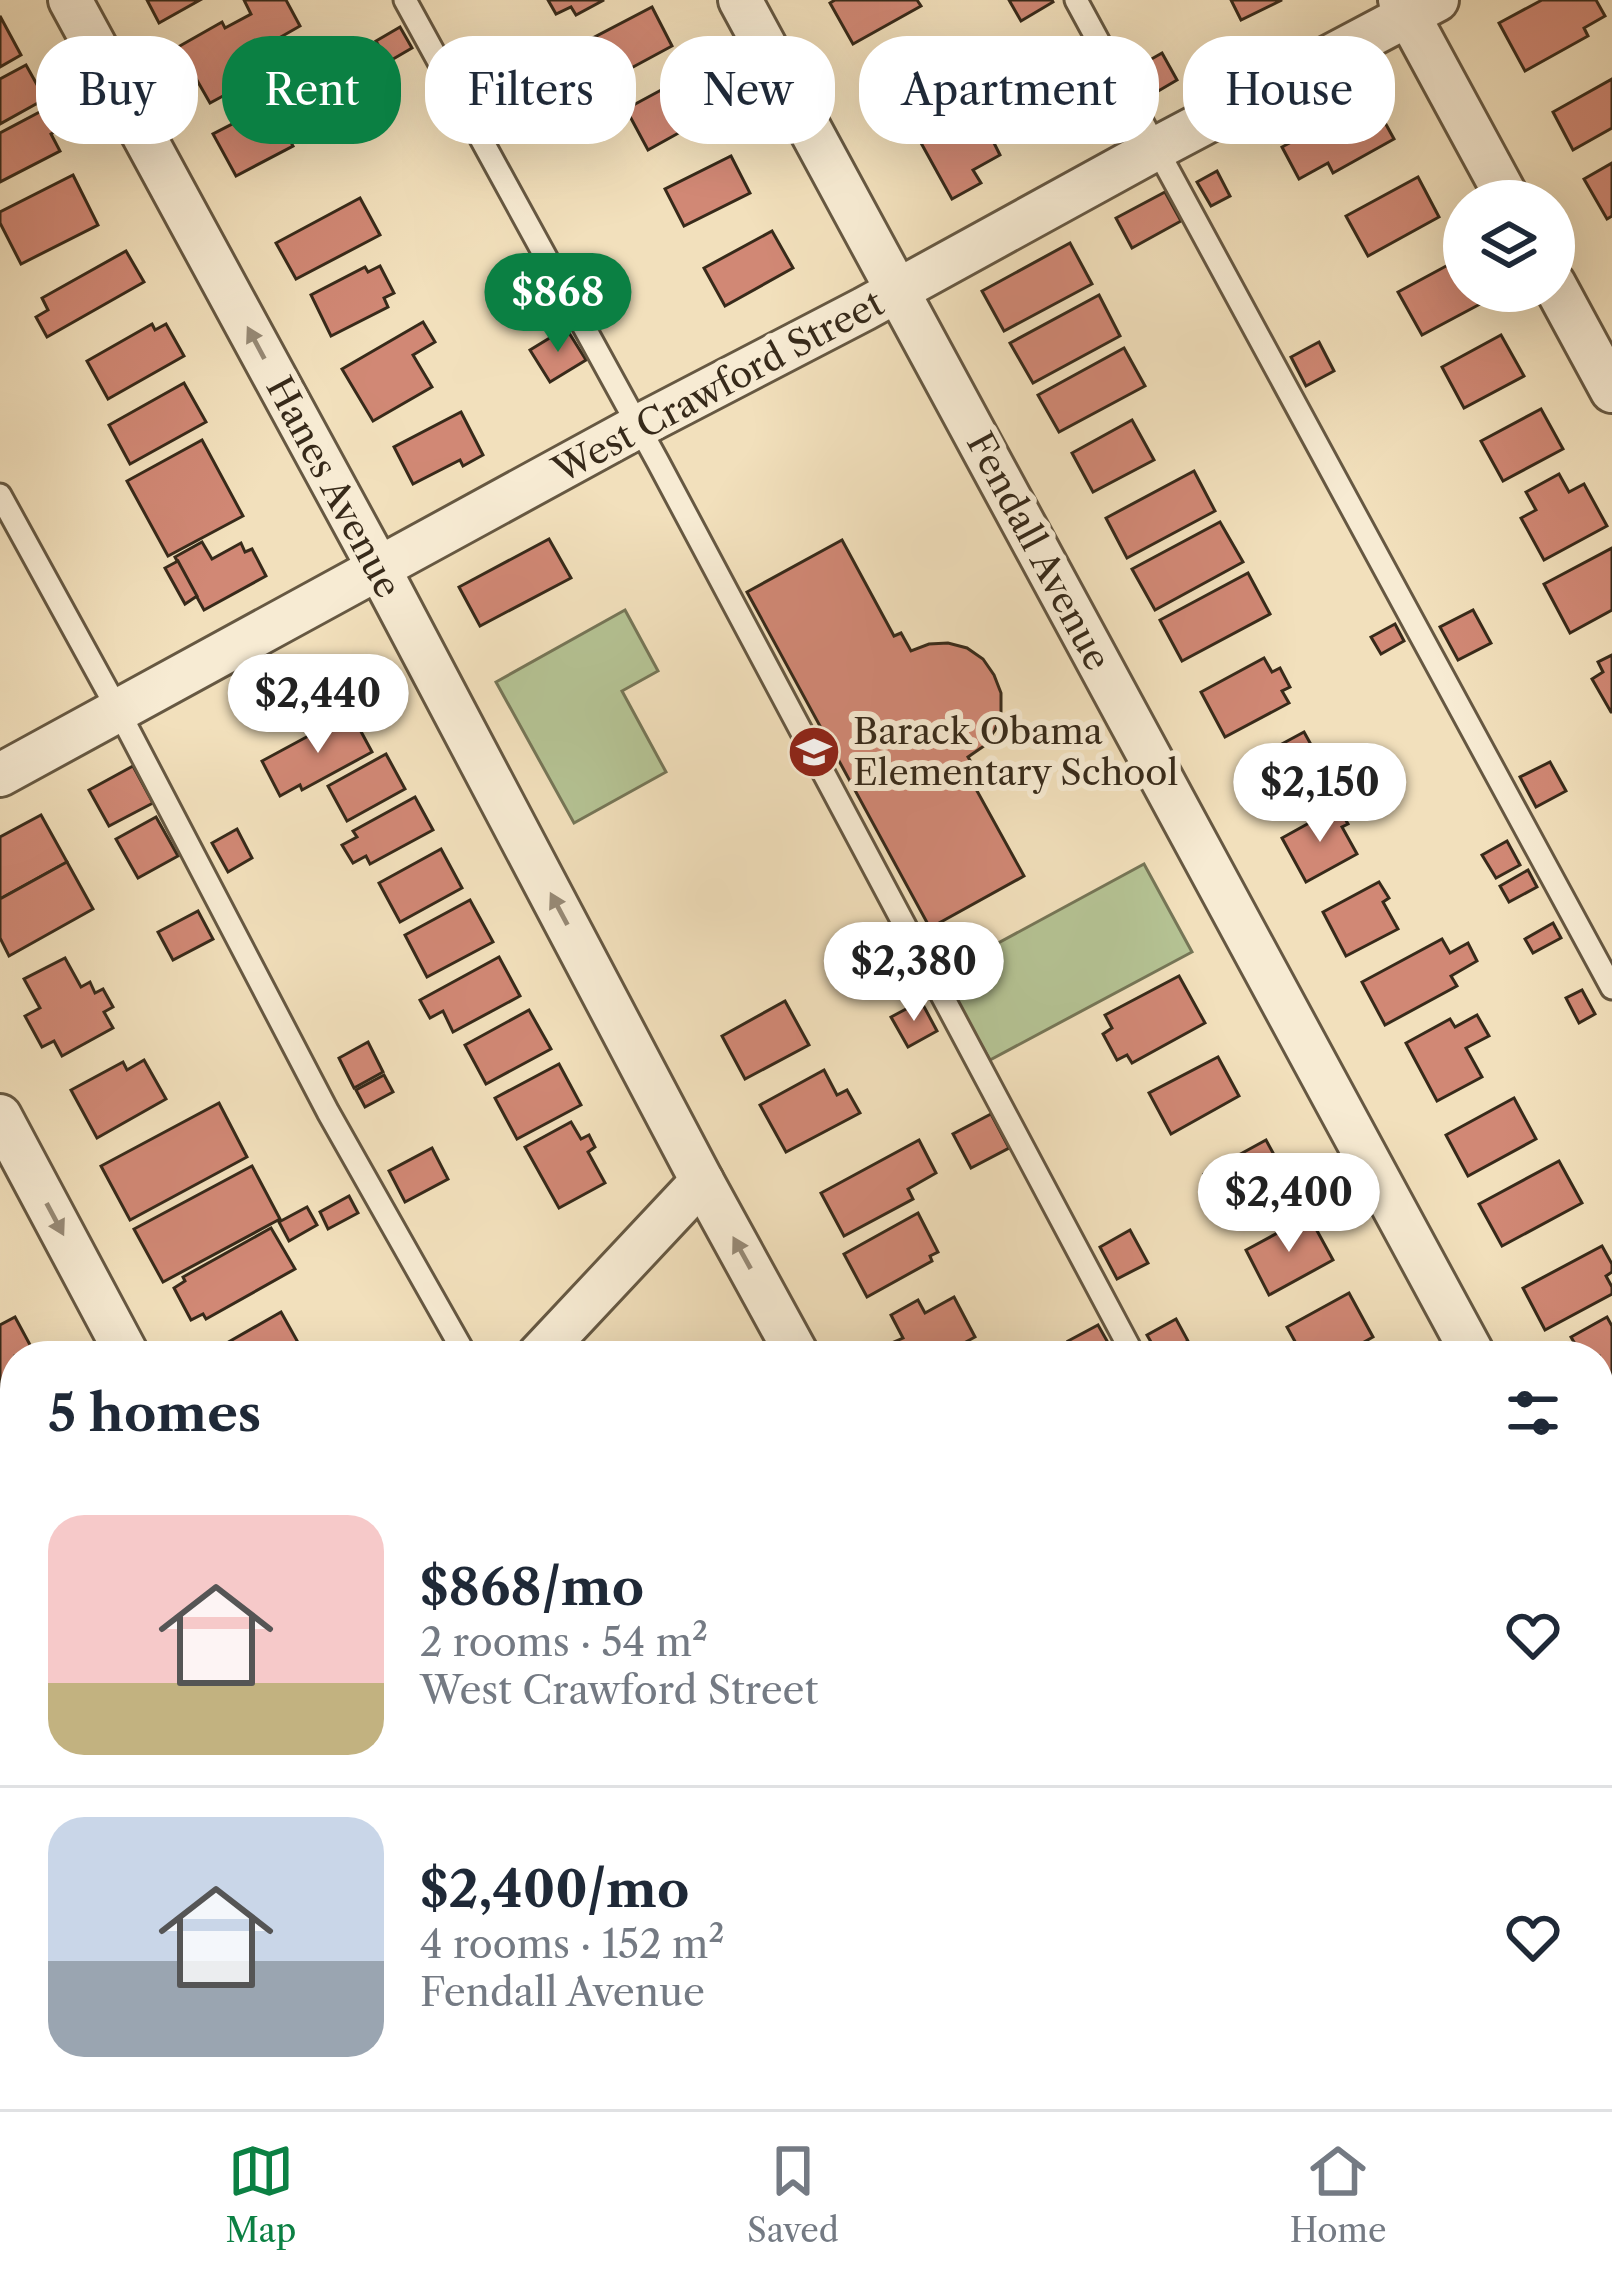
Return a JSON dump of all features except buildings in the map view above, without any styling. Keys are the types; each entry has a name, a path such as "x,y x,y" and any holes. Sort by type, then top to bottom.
{"street":[{"name":"Hanes Avenue","path":"70,0 790,1341"},
{"name":"Fendall Avenue","path":"740,0 1466,1341"},
{"name":"West Crawford Street","path":"0,775 1415,5"},
{"path":"1415,5 1499,180"},
{"path":"1569,312 1612,392"},
{"path":"0,1116 120,1341"},
{"path":"552,1341 702,1181"}],"lane":[{"path":"404,0 639,427 1126,1341"},
{"path":"1076,0 1612,988"},
{"path":"0,495 328,1112 458,1341"}],"green space":[{"path":"625,610 658,671 622,691 666,772 574,823 496,682"},
{"path":"1144,864 1192,952 990,1060 941,974"}],"place":[{"name":"Barack Obama Elementary School","path":"814,752"}]}
